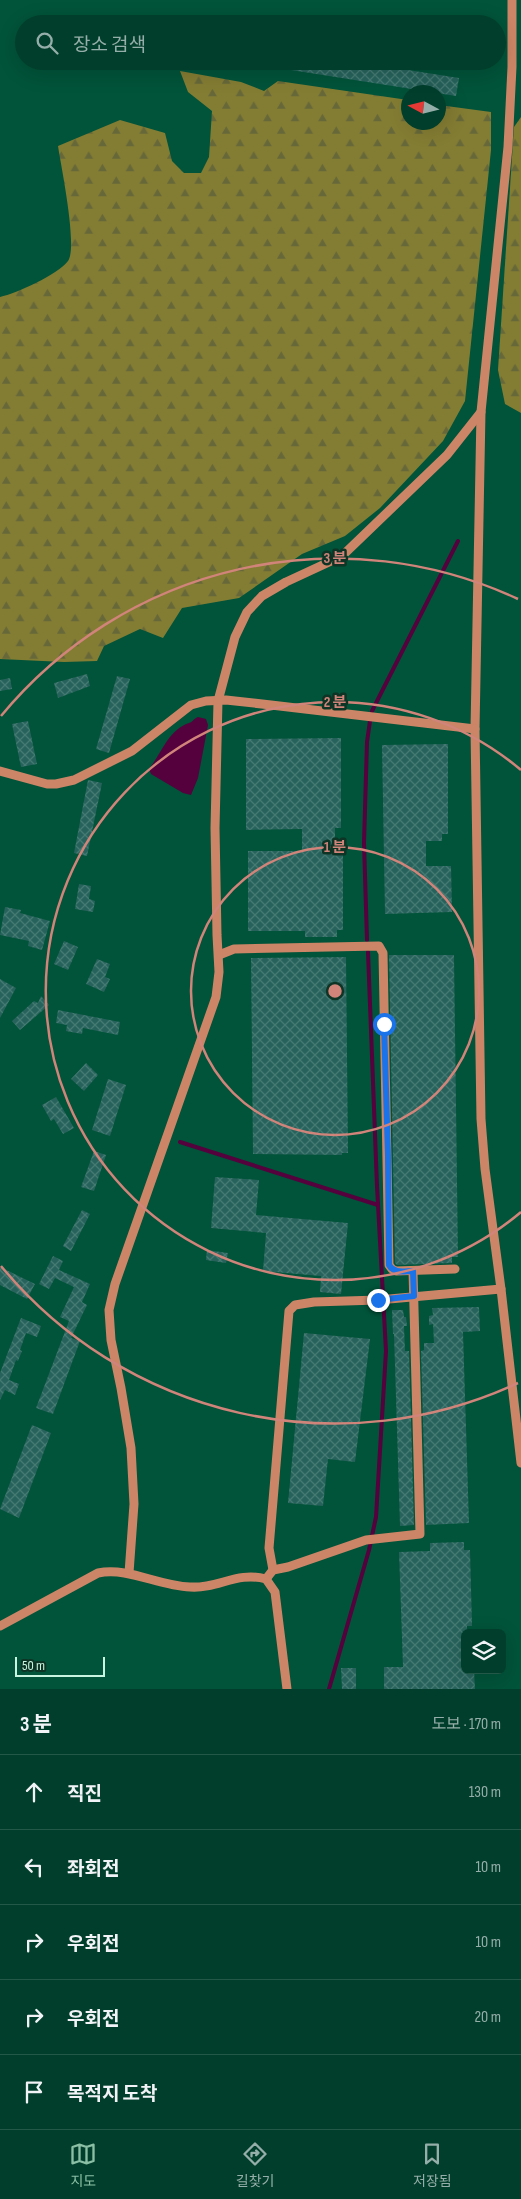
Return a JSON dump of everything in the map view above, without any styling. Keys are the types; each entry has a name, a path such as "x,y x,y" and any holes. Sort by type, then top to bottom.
{"street":[{"path":"515,3 508,148 481,412 475,729 481,1119 485,1169 521,1463"},
{"path":"129,1573 134,1504 131,1448 122,1388 111,1340 110,1310 115,1284 216,997 219,972 215,828 218,701 235,637 247,612 262,596 286,582 342,556 447,455 481,412"},
{"path":"0,771 47,784 74,780 132,751 192,705 206,701 475,729"},
{"path":"218,954 234,949 380,946 383,953 389,1265 396,1271 454,1269"},
{"path":"272,1570 288,1567 370,1539 420,1534 413,1271"},
{"path":"266,1579 272,1570 269,1548 288,1311 295,1305 314,1302 378,1300 501,1289"},
{"path":"0,1626 98,1573 113,1570 190,1587 218,1584 243,1576 266,1579 275,1592 286,1689"}],"green space":[{"path":"180,71 241,82 264,91 278,81 401,99 401,130 446,130 446,106 491,112 491,150 465,401 443,441 380,508 345,536 302,554 239,598 182,608 163,638 140,629 104,646 97,661 64,662 0,659 0,297 36,283 55,272 68,261 71,253 70,224 58,146 120,120 165,133 172,161 184,173 201,173 209,157 212,111 188,92"},
{"path":"521,117 521,413 505,404 498,370 514,127"}],"shaded area":[{"path":"198,717 206,719 208,725 198,778 191,795 183,793 151,774 149,769 171,736 182,726"}],"building":[{"path":"291,70 408,70 459,78 456,96 446,94 446,85 401,85 401,87"},
{"path":"87,674 90,686 58,698 54,683"},
{"path":"117,676 130,679 109,753 96,749"},
{"path":"10,678 12,689 0,691 0,680"},
{"path":"28,721 37,764 21,767 12,724"},
{"path":"341,738 341,828 335,828 335,851 343,851 343,930 337,930 337,937 305,937 305,931 248,931 248,851 302,851 302,829 246,830 246,739"},
{"path":"448,744 448,834 442,834 442,841 426,841 426,866 451,866 452,912 385,914 382,745"},
{"path":"88,780 102,783 87,856 74,853"},
{"path":"79,884 91,886 89,899 95,901 93,912 75,909"},
{"path":"5,907 21,910 20,913 50,921 42,950 28,946 29,941 0,935"},
{"path":"64,941 78,947 68,970 54,964"},
{"path":"389,955 454,955 458,1257 452,1257 452,1263 397,1265 395,1263"},
{"path":"346,957 348,1153 342,1153 342,1155 253,1154 251,958"},
{"path":"97,959 110,964 105,977 110,979 104,992 86,984"},
{"path":"0,979 16,988 0,1018"},
{"path":"41,996 49,1005 20,1030 12,1021 34,1001 38,1003"},
{"path":"58,1010 120,1022 118,1035 83,1028 82,1034 66,1031 67,1025 56,1023"},
{"path":"86,1063 98,1075 84,1091 71,1079"},
{"path":"108,1079 126,1085 110,1136 92,1130"},
{"path":"56,1097 74,1128 63,1134 54,1119 51,1121 42,1105"},
{"path":"94,1151 106,1155 94,1191 81,1187"},
{"path":"215,1177 259,1180 256,1215 348,1223 341,1294 320,1292 321,1276 263,1271 266,1233 211,1228"},
{"path":"82,1210 90,1214 71,1251 63,1246"},
{"path":"207,1250 228,1253 226,1263 206,1260"},
{"path":"53,1256 63,1261 59,1270 90,1284 82,1302 87,1305 71,1338 80,1341 53,1414 36,1408 69,1321 60,1317 74,1287 55,1278 49,1289 39,1284"},
{"path":"0,1267 35,1284 27,1299 0,1285"},
{"path":"479,1307 480,1331 463,1332 469,1523 426,1525 421,1351 424,1350 424,1343 434,1343 433,1324 429,1325 429,1316 433,1315 432,1308"},
{"path":"392,1310 403,1310 404,1317 406,1317 407,1326 404,1326 405,1351 409,1351 414,1525 400,1526 394,1334"},
{"path":"21,1318 41,1326 37,1337 26,1333 20,1350 22,1351 18,1361 16,1360 9,1380 19,1384 15,1395 5,1390 0,1400 0,1373"},
{"path":"304,1333 370,1339 355,1462 328,1459 323,1506 288,1503"},
{"path":"32,1425 51,1433 19,1518 0,1509"},
{"path":"464,1542 464,1550 470,1550 472,1626 467,1626 467,1629 461,1629 461,1674 474,1674 475,1689 384,1689 384,1667 403,1667 399,1552 430,1551 430,1543"},
{"path":"341,1668 356,1668 356,1689 342,1689"}],"waterway":[{"path":"372,711 458,541"},
{"path":"367,940 364,843 367,742 370,721"},
{"path":"329,1689 369,1550 376,1517 386,1351 377,1186 368,952"},
{"path":"180,1142 378,1205"}],"route":[{"path":"378,1300 414,1296 413,1271 396,1271 389,1265 384,1024"}]}
